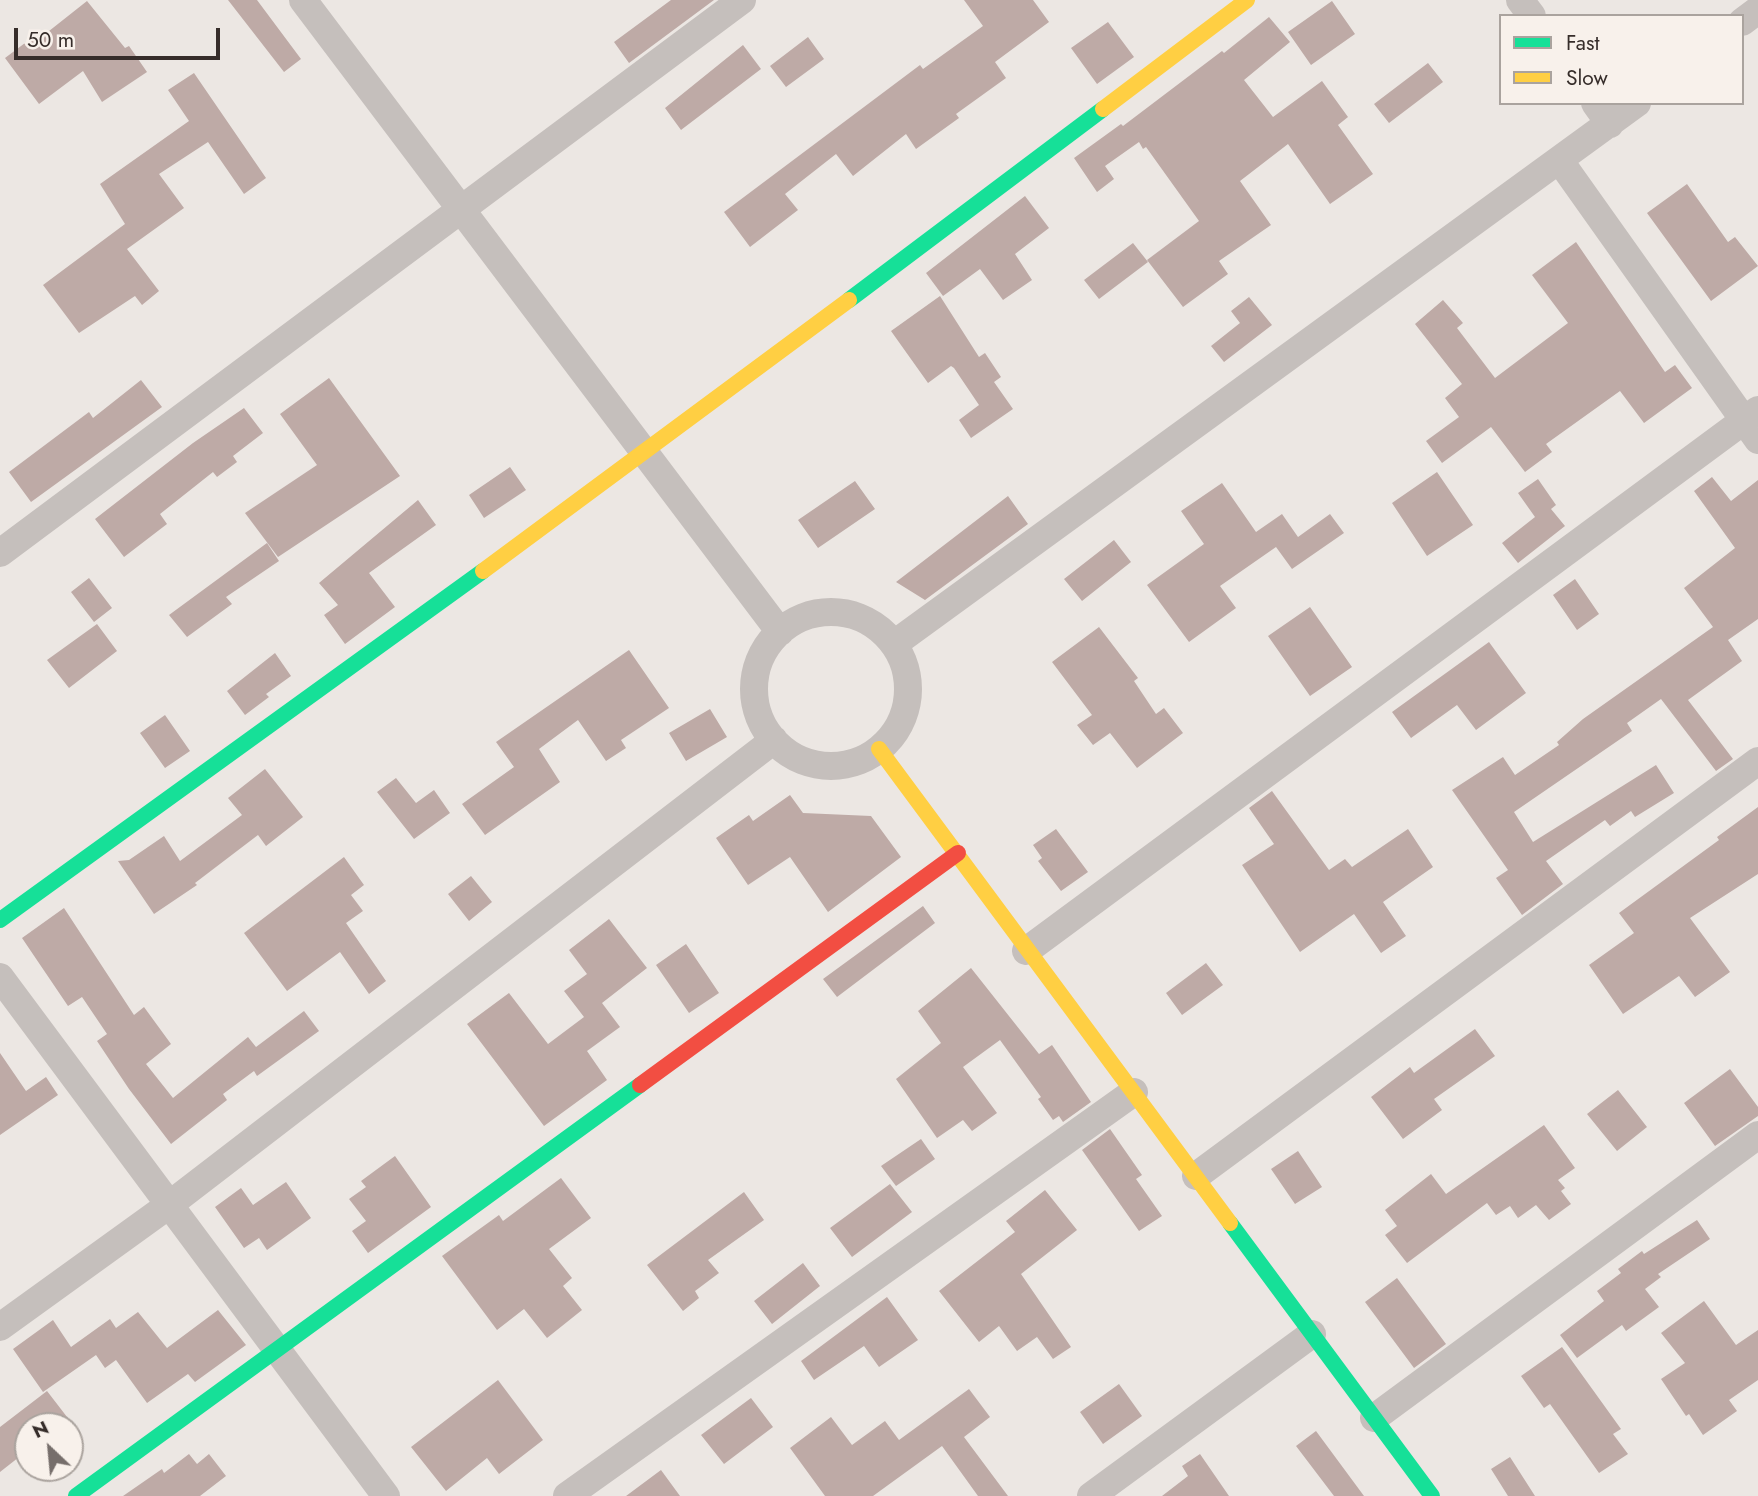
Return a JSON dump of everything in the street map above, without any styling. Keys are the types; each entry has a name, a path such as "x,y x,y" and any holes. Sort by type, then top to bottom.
{"street":[{"path":"303,0 780,632"},
{"path":"0,553 742,0"},
{"path":"0,920 645,454 1247,0"},
{"path":"894,644 1560,161 1603,114 1631,105"},
{"path":"1026,951 1753,423 1560,161"},
{"path":"849,614 882,631 894,644 906,671 908,700 893,735 879,749 844,765 825,765 806,762 789,753 774,740 758,711 755,677 764,653 780,632 812,615 849,614"},
{"path":"0,1327 169,1205 774,740"},
{"path":"879,749 1432,1496"},
{"path":"1196,1176 1758,761"},
{"path":"76,1496 958,853"},
{"path":"0,977 386,1496"},
{"path":"567,1496 1134,1093"},
{"path":"1374,1418 1758,1135"},
{"path":"1091,1496 1312,1335"}],"building":[{"path":"228,0 257,0 301,59 284,72"},
{"path":"671,0 714,0 629,63 614,42"},
{"path":"964,0 1033,0 1049,22 995,62 1006,78 956,114 959,118 916,149 906,134 853,176 836,154 785,194 798,210 750,247 724,212 920,65 923,69 983,26"},
{"path":"87,1 125,48 129,46 147,72 102,102 83,71 39,104 5,58 41,31 44,35"},
{"path":"1332,1 1355,34 1311,65 1288,32"},
{"path":"1269,17 1290,42 1244,80 1273,117 1322,81 1348,117 1338,125 1373,174 1330,204 1288,144 1240,181 1271,225 1219,261 1228,274 1183,307 1147,260 1199,221 1146,147 1143,149 1139,142 1105,166 1114,179 1097,192 1074,158 1121,124 1123,126 1222,51 1224,53"},
{"path":"1108,22 1134,57 1097,84 1071,48"},
{"path":"808,37 824,59 786,87 770,66"},
{"path":"743,45 761,69 681,130 665,108"},
{"path":"1428,63 1443,82 1389,123 1374,104"},
{"path":"194,73 266,178 244,194 208,142 159,174 184,208 127,249 159,291 142,305 135,296 79,333 43,285 125,224 100,184 189,121 168,90"},
{"path":"1687,184 1728,242 1735,237 1758,266 1711,301 1647,213"},
{"path":"1025,196 1049,228 1015,254 1032,280 1003,300 980,269 943,296 926,273"},
{"path":"1576,242 1665,372 1675,365 1692,388 1644,423 1620,391 1546,444 1552,452 1525,472 1491,427 1442,463 1426,441 1459,417 1445,398 1462,384 1415,324 1443,300 1463,323 1457,328 1495,378 1568,323 1532,275"},
{"path":"1133,243 1148,262 1099,299 1084,280"},
{"path":"940,296 979,357 985,353 1001,377 994,382 1013,409 971,438 959,420 979,405 954,368 951,366 928,383 891,331"},
{"path":"1249,297 1272,325 1224,362 1211,346 1240,323 1231,311"},
{"path":"329,378 400,476 278,557 245,513 317,465 280,414"},
{"path":"141,380 162,407 31,502 9,472 89,412 93,418"},
{"path":"244,408 263,433 233,456 237,462 217,477 213,472 160,514 167,524 124,557 95,519 193,443"},
{"path":"510,467 526,490 484,518 469,495"},
{"path":"1437,472 1473,525 1427,556 1392,503"},
{"path":"1712,477 1731,501 1758,480 1758,619 1728,640 1742,661 1688,700 1733,759 1716,771 1661,699 1627,723 1632,731 1514,812 1533,842 1656,765 1674,793 1635,817 1631,811 1610,826 1605,820 1546,861 1563,884 1522,915 1496,878 1508,870 1452,790 1503,757 1515,775 1559,745 1557,742 1583,719 1713,627 1684,588 1735,548 1694,491"},
{"path":"1538,479 1556,505 1551,509 1565,526 1518,563 1502,543 1535,517 1518,493"},
{"path":"855,481 875,509 818,548 798,520"},
{"path":"1222,483 1256,532 1282,514 1298,537 1330,514 1344,533 1292,569 1276,547 1220,586 1236,608 1189,642 1147,585 1204,544 1181,511"},
{"path":"1008,496 1028,524 925,600 896,582"},
{"path":"418,500 436,525 369,573 395,607 345,644 324,615 338,605 319,583"},
{"path":"1114,540 1131,562 1082,601 1064,579"},
{"path":"267,543 279,561 226,597 232,604 187,637 169,615"},
{"path":"89,578 112,608 94,622 71,592"},
{"path":"1575,579 1599,614 1577,630 1553,595"},
{"path":"1310,607 1352,667 1310,696 1268,636"},
{"path":"97,624 117,651 69,688 47,660"},
{"path":"1099,627 1138,678 1134,681 1156,714 1164,708 1183,733 1137,768 1110,733 1093,745 1077,725 1092,715 1052,662"},
{"path":"1489,642 1526,693 1476,730 1457,705 1411,738 1392,712"},
{"path":"629,650 669,708 621,740 626,748 606,761 578,720 539,749 560,782 485,835 462,804 514,767 496,742"},
{"path":"275,653 291,676 266,694 269,697 245,715 227,691"},
{"path":"710,709 727,737 686,761 669,733"},
{"path":"165,715 190,751 165,768 140,733"},
{"path":"265,769 303,817 266,846 258,835 195,883 197,885 154,914 118,861 129,860 164,836 180,861 242,815 228,798"},
{"path":"396,778 416,803 434,790 450,813 414,839 377,792"},
{"path":"1272,791 1329,870 1345,859 1352,867 1408,829 1433,867 1383,902 1406,936 1381,953 1354,914 1300,952 1242,865 1274,844 1249,808"},
{"path":"790,795 803,813 871,816 901,857 828,912 790,857 748,885 716,838 749,815 753,821"},
{"path":"1758,807 1758,874 1690,918 1730,972 1695,997 1679,976 1623,1014 1589,965 1634,933 1619,913 1719,840 1717,837"},
{"path":"1056,829 1088,872 1061,891 1038,861 1042,858 1033,845"},
{"path":"344,857 364,885 351,895 363,911 346,923 386,981 369,994 340,952 287,991 244,933"},
{"path":"471,876 492,902 469,921 448,894"},
{"path":"923,906 935,923 837,997 823,979"},
{"path":"64,908 134,1015 144,1007 171,1044 146,1064 173,1098 248,1037 256,1047 304,1011 319,1031 257,1076 254,1071 223,1094 227,1100 171,1144 97,1041 107,1034 82,997 68,1006 22,938"},
{"path":"609,919 647,968 602,1003 620,1027 587,1051 607,1080 544,1126 467,1024 509,993 548,1044 584,1017 564,991 587,974 569,950"},
{"path":"686,944 719,993 689,1013 656,965"},
{"path":"1206,963 1223,985 1182,1015 1166,993"},
{"path":"971,968 1039,1054 1052,1045 1091,1102 1063,1122 1059,1116 1053,1120 1038,1099 1041,1097 1000,1040 963,1067 997,1113 972,1131 963,1120 937,1138 896,1079 941,1043 918,1011"},
{"path":"1475,1029 1495,1056 1434,1099 1442,1110 1403,1139 1371,1097 1410,1067 1414,1073"},
{"path":"0,1053 26,1091 46,1077 58,1095 0,1135"},
{"path":"1730,1069 1758,1107 1758,1116 1715,1146 1684,1103"},
{"path":"1618,1090 1647,1127 1617,1151 1587,1114"},
{"path":"1544,1125 1575,1168 1558,1180 1565,1188 1561,1191 1571,1204 1549,1220 1536,1205 1518,1218 1510,1206 1496,1215 1487,1203 1407,1263 1385,1235 1397,1226 1385,1210 1431,1174 1446,1194"},
{"path":"1110,1129 1142,1175 1136,1179 1162,1216 1139,1231 1082,1150"},
{"path":"921,1139 935,1159 896,1186 881,1166"},
{"path":"1298,1151 1322,1187 1295,1204 1271,1169"},
{"path":"395,1156 431,1207 368,1253 352,1231 366,1221 349,1199 366,1187 361,1181"},
{"path":"561,1178 591,1218 549,1249 572,1278 563,1286 582,1310 547,1338 524,1309 497,1330 442,1256 499,1215 503,1221"},
{"path":"286,1182 311,1218 267,1250 259,1238 244,1248 215,1207 241,1188 253,1205"},
{"path":"890,1184 912,1212 852,1257 830,1228"},
{"path":"1045,1190 1077,1230 1021,1274 1071,1347 1053,1359 1037,1337 1017,1351 999,1326 979,1342 939,1291 1015,1232 1006,1221"},
{"path":"744,1192 764,1220 708,1260 719,1273 695,1291 699,1298 683,1311 647,1265"},
{"path":"1697,1220 1710,1239 1658,1274 1661,1277 1645,1289 1659,1307 1626,1331 1622,1325 1577,1358 1560,1335 1604,1301 1597,1291 1621,1273 1618,1269 1642,1251 1644,1254"},
{"path":"803,1263 820,1286 772,1324 754,1301"},
{"path":"1397,1278 1446,1344 1414,1368 1365,1302"},
{"path":"887,1297 918,1340 879,1367 864,1346 814,1380 801,1361"},
{"path":"1704,1301 1736,1345 1758,1330 1758,1380 1729,1400 1737,1411 1703,1435 1689,1414 1686,1416 1661,1379 1685,1363 1661,1333"},
{"path":"218,1310 246,1345 195,1382 188,1374 147,1403 116,1360 105,1368 96,1355 43,1392 13,1349 53,1320 71,1347 110,1319 116,1328 138,1312 167,1348"},
{"path":"1562,1347 1621,1429 1613,1434 1628,1454 1599,1473 1550,1404 1544,1408 1521,1376"},
{"path":"498,1380 543,1440 499,1474 487,1458 446,1491 411,1447"},
{"path":"1119,1384 1142,1416 1103,1444 1080,1412"},
{"path":"969,1389 990,1417 964,1437 1008,1496 978,1496 942,1446 873,1496 825,1496 790,1448 831,1417 852,1445 885,1421 899,1440"},
{"path":"47,1391 63,1412 20,1412"},
{"path":"751,1398 773,1427 724,1464 701,1435"},
{"path":"14,1416 14,1461 0,1472 0,1427"},
{"path":"1316,1431 1364,1496 1334,1496 1296,1446"},
{"path":"189,1454 197,1464 209,1454 226,1476 200,1496 123,1496 162,1469 164,1473"},
{"path":"1200,1454 1229,1496 1162,1496 1188,1476 1182,1466"},
{"path":"1510,1457 1535,1496 1508,1496 1491,1469"},
{"path":"661,1470 680,1496 626,1496"}],"traffic: fast":[{"path":"849,300 1103,109"},
{"path":"0,920 483,571"},
{"path":"76,1496 640,1085"},
{"path":"1230,1223 1432,1496"}],"traffic: slow":[{"path":"1103,109 1247,0"},
{"path":"483,571 849,300"},
{"path":"879,749 1230,1223"}],"traffic: jam":[{"path":"640,1085 958,853"}]}
